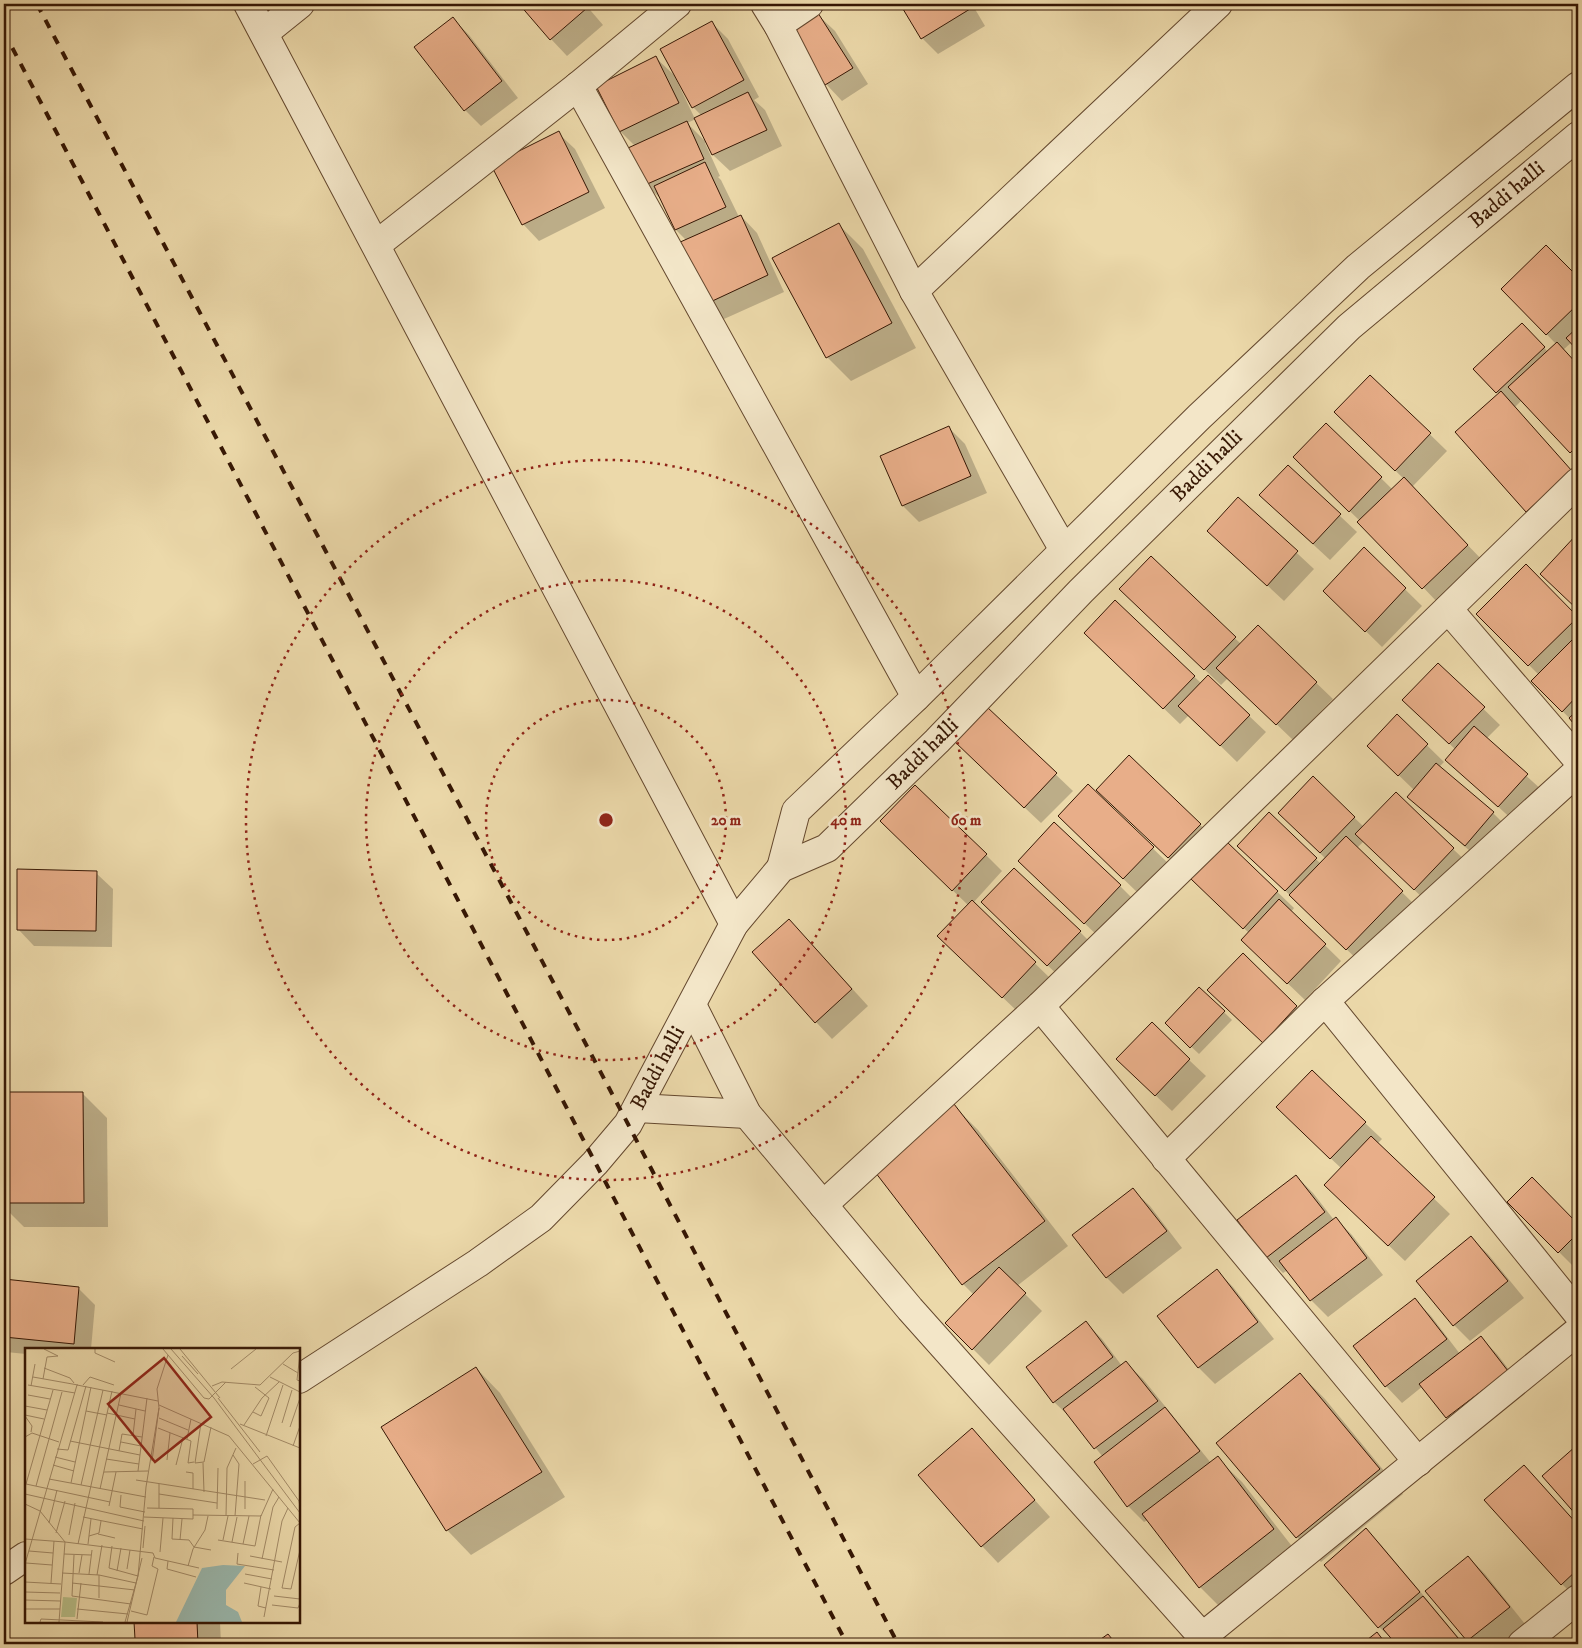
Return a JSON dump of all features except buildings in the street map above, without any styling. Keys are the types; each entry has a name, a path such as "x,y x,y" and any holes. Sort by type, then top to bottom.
{"street":[{"path":"248,4 734,924"},
{"path":"264,33 300,4"},
{"path":"376,245 578,86 677,4"},
{"path":"809,4 772,14 914,291 1064,550"},
{"path":"914,291 1218,4"},
{"path":"578,86 916,697"},
{"path":"781,868 796,812 916,697 1199,417 1358,267 1578,86"},
{"name":"Baddi halli","path":"300,1378 478,1263 541,1218 628,1124 734,924 781,868 827,848 930,748 1081,591 1349,326 1578,136"},
{"path":"823,1205 1040,1006 1578,482"},
{"path":"1448,609 1578,760"},
{"path":"1166,1159 1325,1001 1578,771"},
{"path":"1325,1001 1578,1314"},
{"path":"692,1005 747,1114 910,1309 1206,1641 1418,1462 1578,1331"},
{"path":"1040,1006 1418,1462"},
{"path":"637,1108 747,1114"},
{"path":"4,1571 25,1557"},
{"path":"1522,1644 1578,1599"}],"railway":[{"path":"37,4 628,1124 898,1644"},
{"path":"4,32 847,1644"}]}
